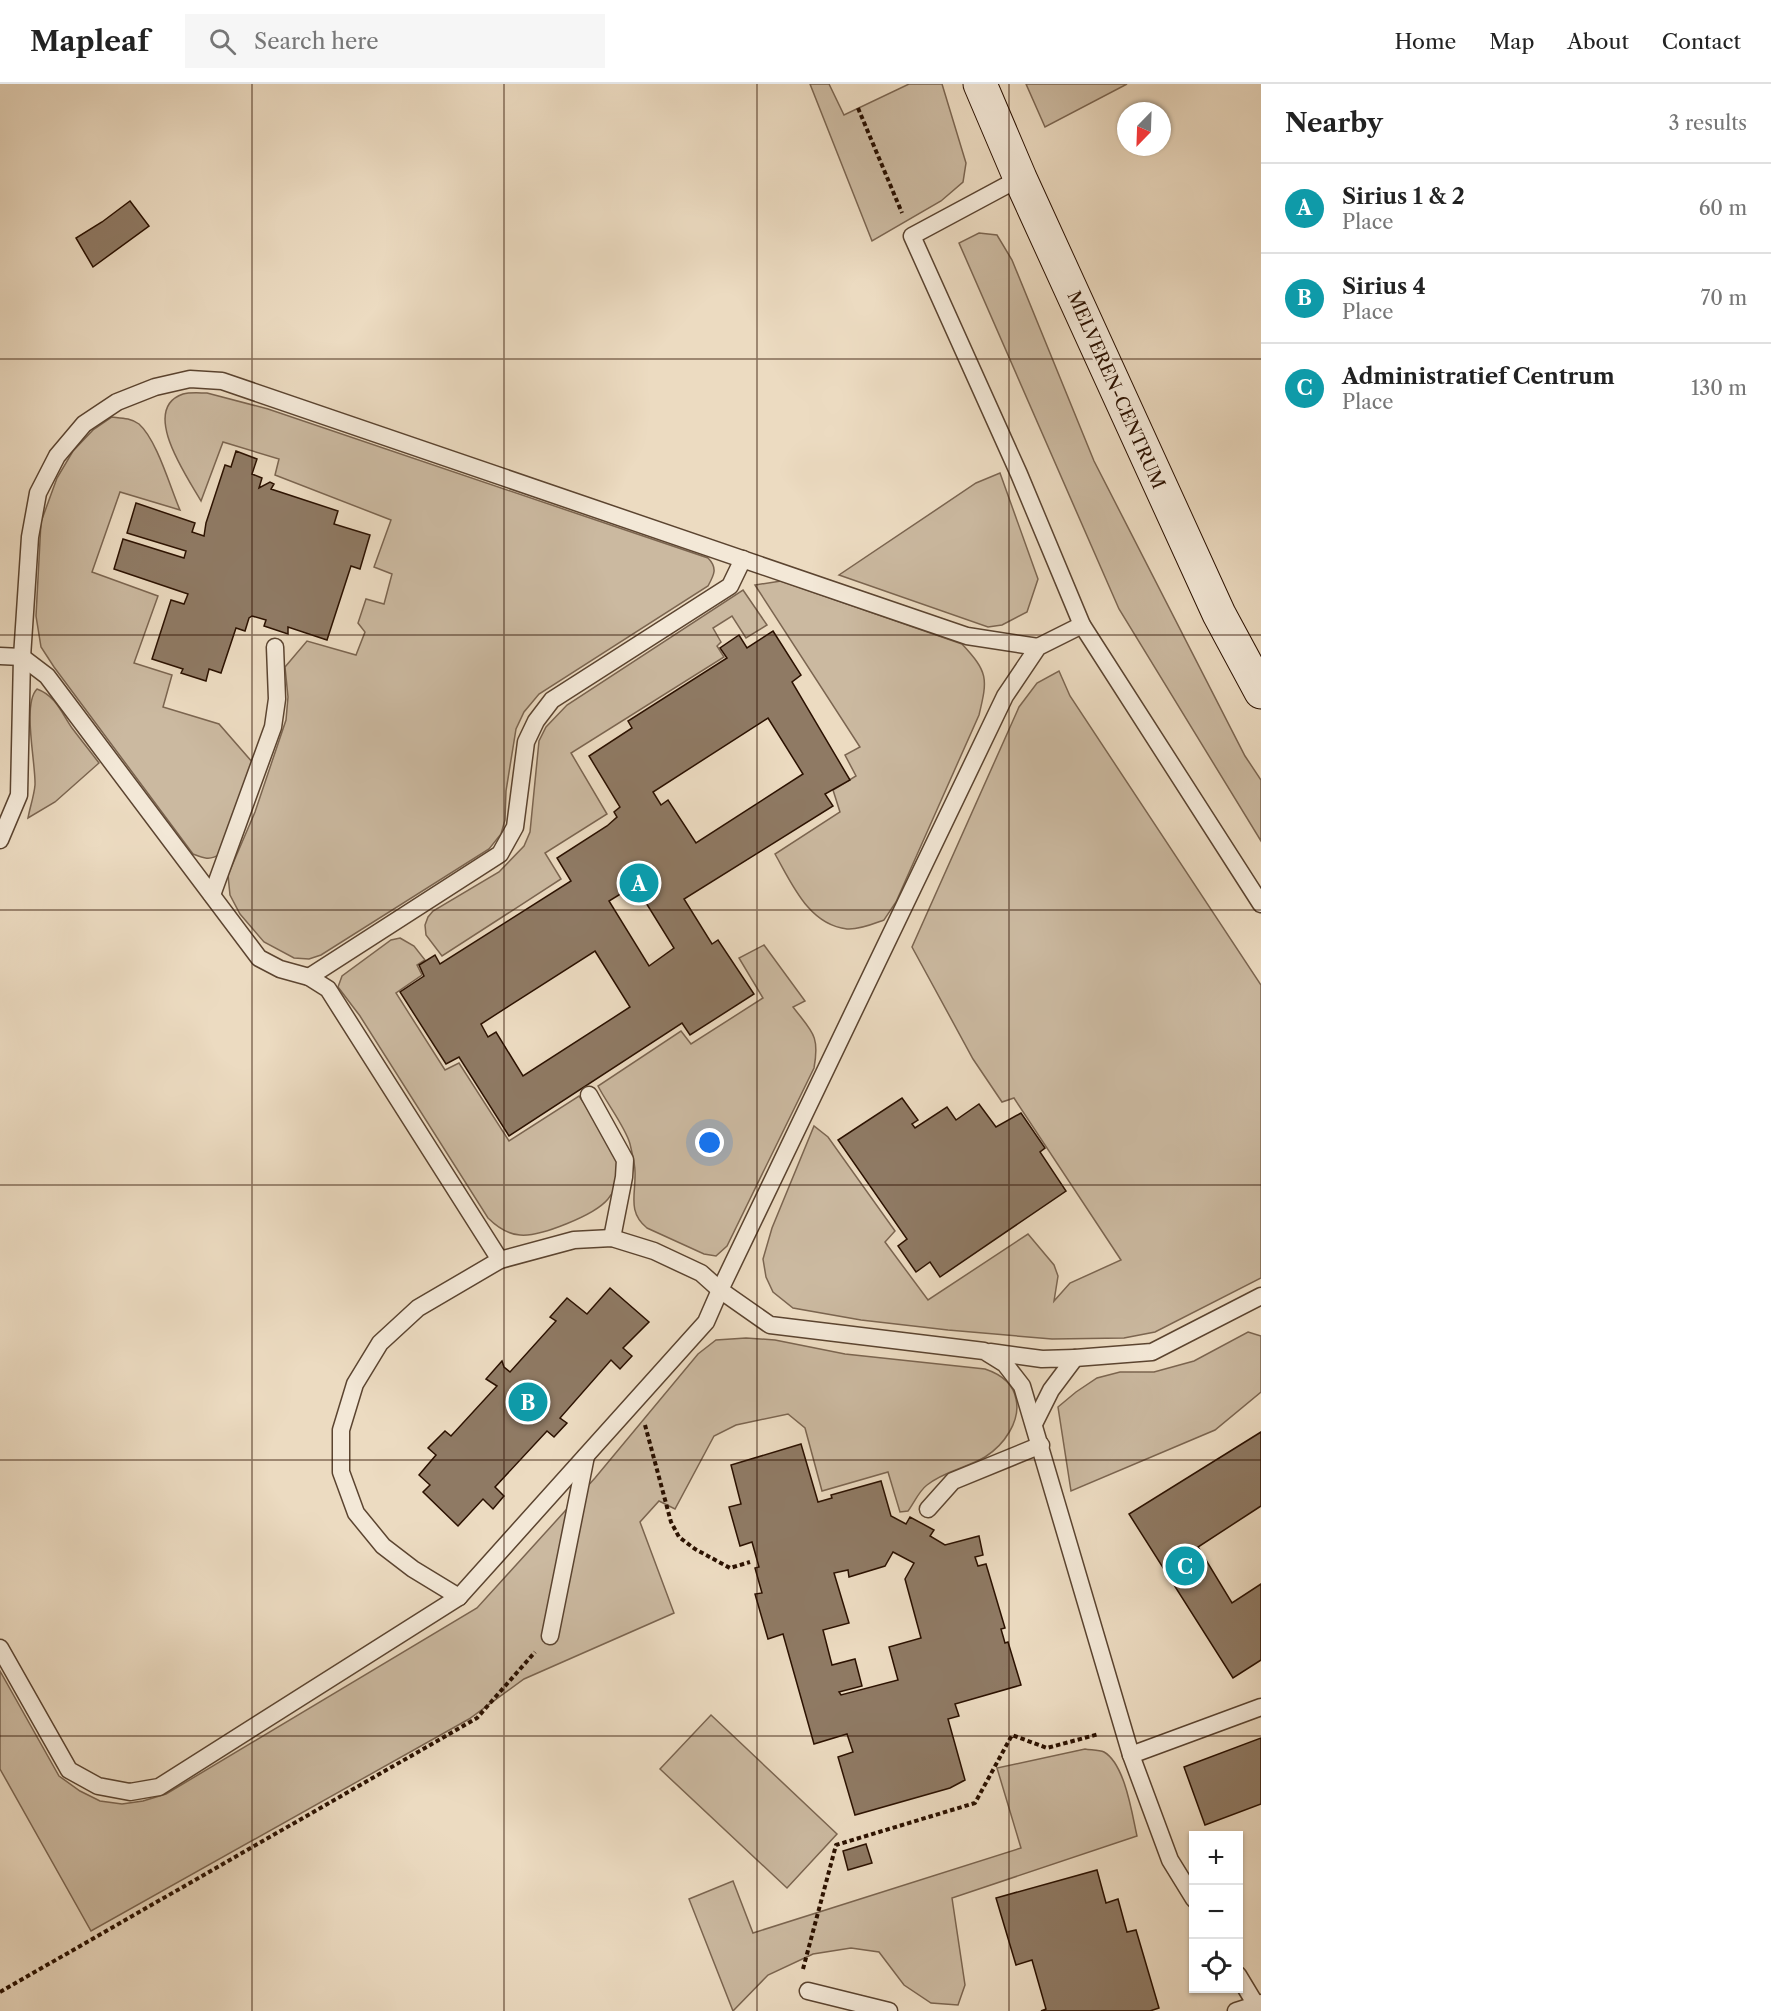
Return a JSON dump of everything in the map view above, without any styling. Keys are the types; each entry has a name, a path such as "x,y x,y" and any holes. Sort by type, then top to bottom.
{"main road":[{"name":"MELVEREN-CENTRUM","path":"980,84 1020,178 1218,614 1261,692"}],"lane":[{"path":"1020,178 912,236 1019,474 1082,625 1261,904"},
{"path":"0,840 19,795 22,657 30,537 38,493 57,456 84,424 117,402 155,387 190,379 222,381 968,636 1038,647"},
{"path":"309,976 500,854 516,827 526,742 536,721 552,700 730,586 743,560"},
{"path":"0,1648 69,1770 98,1786 130,1792 159,1787 459,1597 706,1322 1005,696 1038,647 1082,625"},
{"path":"212,895 273,726 277,699 275,647"},
{"path":"0,656 22,657 47,676 259,958 280,969 309,976 328,989 500,1260"},
{"path":"589,1095 626,1160 612,1238"},
{"path":"459,1597 413,1569 383,1546 356,1513 341,1472 341,1431 355,1384 380,1343 418,1308 500,1260 574,1240 612,1238 654,1251 701,1273 720,1290 770,1325 1042,1359 1152,1352 1261,1296"},
{"path":"984,1351 1005,1364 1022,1386 1131,1755 1170,1860 1189,1891"},
{"path":"1034,1424 1052,1390 1075,1358"},
{"path":"928,1509 952,1481 1041,1445"},
{"path":"549,1636 586,1455"},
{"path":"1131,1755 1261,1707"},
{"path":"1236,2011 1259,2004 1243,1981"},
{"path":"808,1991 889,2011"}],"path":[{"path":"858,108 912,236"},
{"path":"638,1398 671,1522 679,1537 695,1550 730,1568 750,1562"},
{"path":"0,1992 477,1718 549,1636"},
{"path":"808,1991 798,1988 836,1845 975,1803 1012,1735 1047,1748 1123,1727"}],"shaded area":[{"path":"810,84 829,84 844,115 909,84 942,84 966,163 963,182 941,201 872,241"},
{"path":"1026,84 1127,84 1045,127"},
{"path":"979,233 997,235 1012,260 1094,461 1245,756 1261,780 1261,841 1119,609 959,243"},
{"path":"207,393 268,409 708,558 714,568 708,586 539,694 524,712 516,729 506,791 505,820 501,834 489,849 321,955 309,959 294,958 264,942 240,914 230,895 228,875 255,812 286,720 288,697 285,667 307,641 356,655 365,632 358,623 366,599 384,604 392,574 374,567 391,520 275,475 279,459 223,442 201,501 178,461 166,428 165,414 171,402 183,394"},
{"path":"112,417 133,421 146,431 157,452 180,510 120,492 92,572 158,596 134,663 172,675 163,707 219,724 253,763 220,854 213,858 203,858 193,854 41,647 36,616 41,522 57,478 73,451 93,430"},
{"path":"1000,473 1038,579 1027,612 1002,625 988,627 839,575 976,483"},
{"path":"781,581 962,644 977,662 984,676 984,692 979,715 896,902 884,920 861,928 847,929 822,920 795,890 775,854 840,812 833,790 856,776 845,755 860,747 755,585"},
{"path":"743,590 767,625 746,638 732,616 713,628 721,642 717,646 724,657 571,753 607,814 545,853 561,879 442,956 426,935 425,925 428,917 433,911 499,872 524,846 530,832 539,741 546,727 567,705"},
{"path":"1059,671 1070,696 1261,985 1261,1278 1155,1332 1124,1338 1052,1339 948,1330 861,1320 793,1308 773,1292 766,1277 763,1259 772,1228 814,1126 828,1137 895,1231 885,1242 928,1300 1028,1234 1054,1265 1058,1276 1054,1301 1070,1283 1121,1260 1014,1098 1002,1102 973,1059 912,947 1019,707 1037,683"},
{"path":"37,689 54,700 99,763 55,802 28,818 35,785 30,720 33,697"},
{"path":"400,938 414,946 425,960 417,965 422,975 396,993 445,1070 459,1063 509,1141 579,1096 602,1129 616,1156 617,1164 615,1187 611,1195 592,1212 567,1224 529,1235 507,1232 488,1218 360,1016 338,987 342,976 391,940"},
{"path":"764,945 805,1001 793,1007 813,1035 816,1048 814,1068 727,1246 716,1256 704,1254 647,1228 637,1216 634,1202 635,1169 630,1144 598,1086 681,1031 691,1044 763,998 739,958"},
{"path":"1248,1332 1261,1336 1261,1392 1215,1430 1071,1491 1058,1407 1097,1378 1120,1372 1154,1372 1194,1361"},
{"path":"746,1338 775,1340 845,1354 985,1369 1001,1376 1012,1388 1016,1399 1016,1416 1010,1432 992,1452 978,1461 934,1480 922,1490 908,1511 900,1512 888,1472 822,1491 805,1428 788,1414 736,1425 714,1436 675,1509 659,1501 640,1522 674,1613 524,1679 469,1719 91,1931 0,1769 0,1671 59,1776 80,1791 100,1801 122,1804 166,1794 477,1608 595,1478 698,1354 716,1340"},
{"path":"711,1715 837,1834 787,1888 660,1769"},
{"path":"1085,1749 1104,1752 1117,1767 1130,1803 1137,1836 952,1898 965,1985 958,2005 931,2003 904,1985 879,1952 851,1948 813,1954 768,1975 733,2011 689,1899 733,1881 753,1933 1021,1848 997,1768"}],"building":[{"path":"130,201 149,226 93,267 76,238"},
{"path":"236,451 257,459 252,474 262,478 259,488 270,482 274,484 271,489 338,511 334,524 370,535 360,569 351,566 327,640 288,627 288,634 264,626 266,620 252,616 249,618 245,631 236,628 221,673 209,669 206,681 181,673 183,669 152,659 171,600 184,604 188,594 114,569 123,539 184,558 186,551 127,533 136,503 195,523 192,532 204,536 225,465 231,467"},
{"path":"773,631 801,675 792,682 850,780 825,794 833,806 684,899 712,944 718,940 754,994 690,1035 682,1023 509,1136 459,1057 446,1064 400,992 424,976 419,965 435,955 440,964 571,881 557,858 607,826 617,817 614,812 620,807 589,756 632,728 628,721 727,658 720,648 739,635 747,648","holes":["768,718 803,774 696,843 668,800 661,805 653,792","635,885 674,948 649,966 609,901","595,951 630,1007 523,1076 496,1032 488,1037 481,1024"]},
{"path":"902,1098 918,1120 912,1124 915,1128 947,1107 956,1120 979,1104 996,1127 1021,1113 1045,1148 1040,1152 1066,1191 940,1277 930,1262 916,1272 898,1246 907,1239 838,1140"},
{"path":"610,1288 649,1322 623,1348 632,1356 620,1369 611,1360 560,1418 567,1423 554,1437 547,1431 495,1487 504,1496 493,1509 483,1499 458,1526 423,1492 430,1485 419,1475 436,1455 428,1448 445,1431 451,1436 497,1386 486,1379 502,1361 504,1367 510,1372 556,1321 550,1317 567,1298 587,1314"},
{"path":"1261,1432 1261,1506 1198,1547 1232,1603 1261,1584 1261,1660 1233,1678 1129,1514"},
{"path":"801,1444 818,1502 832,1498 831,1495 881,1481 891,1516 906,1524 910,1517 934,1530 930,1536 945,1545 979,1536 983,1555 975,1557 978,1566 986,1564 1005,1628 1001,1629 1005,1643 1008,1642 1021,1685 955,1704 959,1716 948,1719 965,1780 950,1788 855,1815 838,1757 853,1752 847,1734 814,1744 783,1634 768,1639 755,1594 762,1593 755,1568 759,1567 752,1542 740,1546 729,1507 741,1504 731,1465","holes":["893,1552 914,1563 905,1579 921,1638 889,1647 898,1680 841,1695 839,1692 862,1686 855,1659 832,1665 823,1630 849,1623 834,1573 848,1570 849,1577 885,1566"]},
{"path":"1261,1738 1261,1804 1205,1825 1184,1767"},
{"path":"866,1844 872,1863 848,1870 843,1851"},
{"path":"1097,1870 1106,1903 1118,1899 1127,1932 1136,1930 1159,2008 1150,2011 1041,2011 1046,2009 1032,1960 1016,1965 996,1898"}],"place":[{"name":"Sirius 1 & 2","path":"639,883"},
{"name":"Sirius 4","path":"528,1402"},
{"name":"Administratief Centrum","path":"1185,1566"}]}
